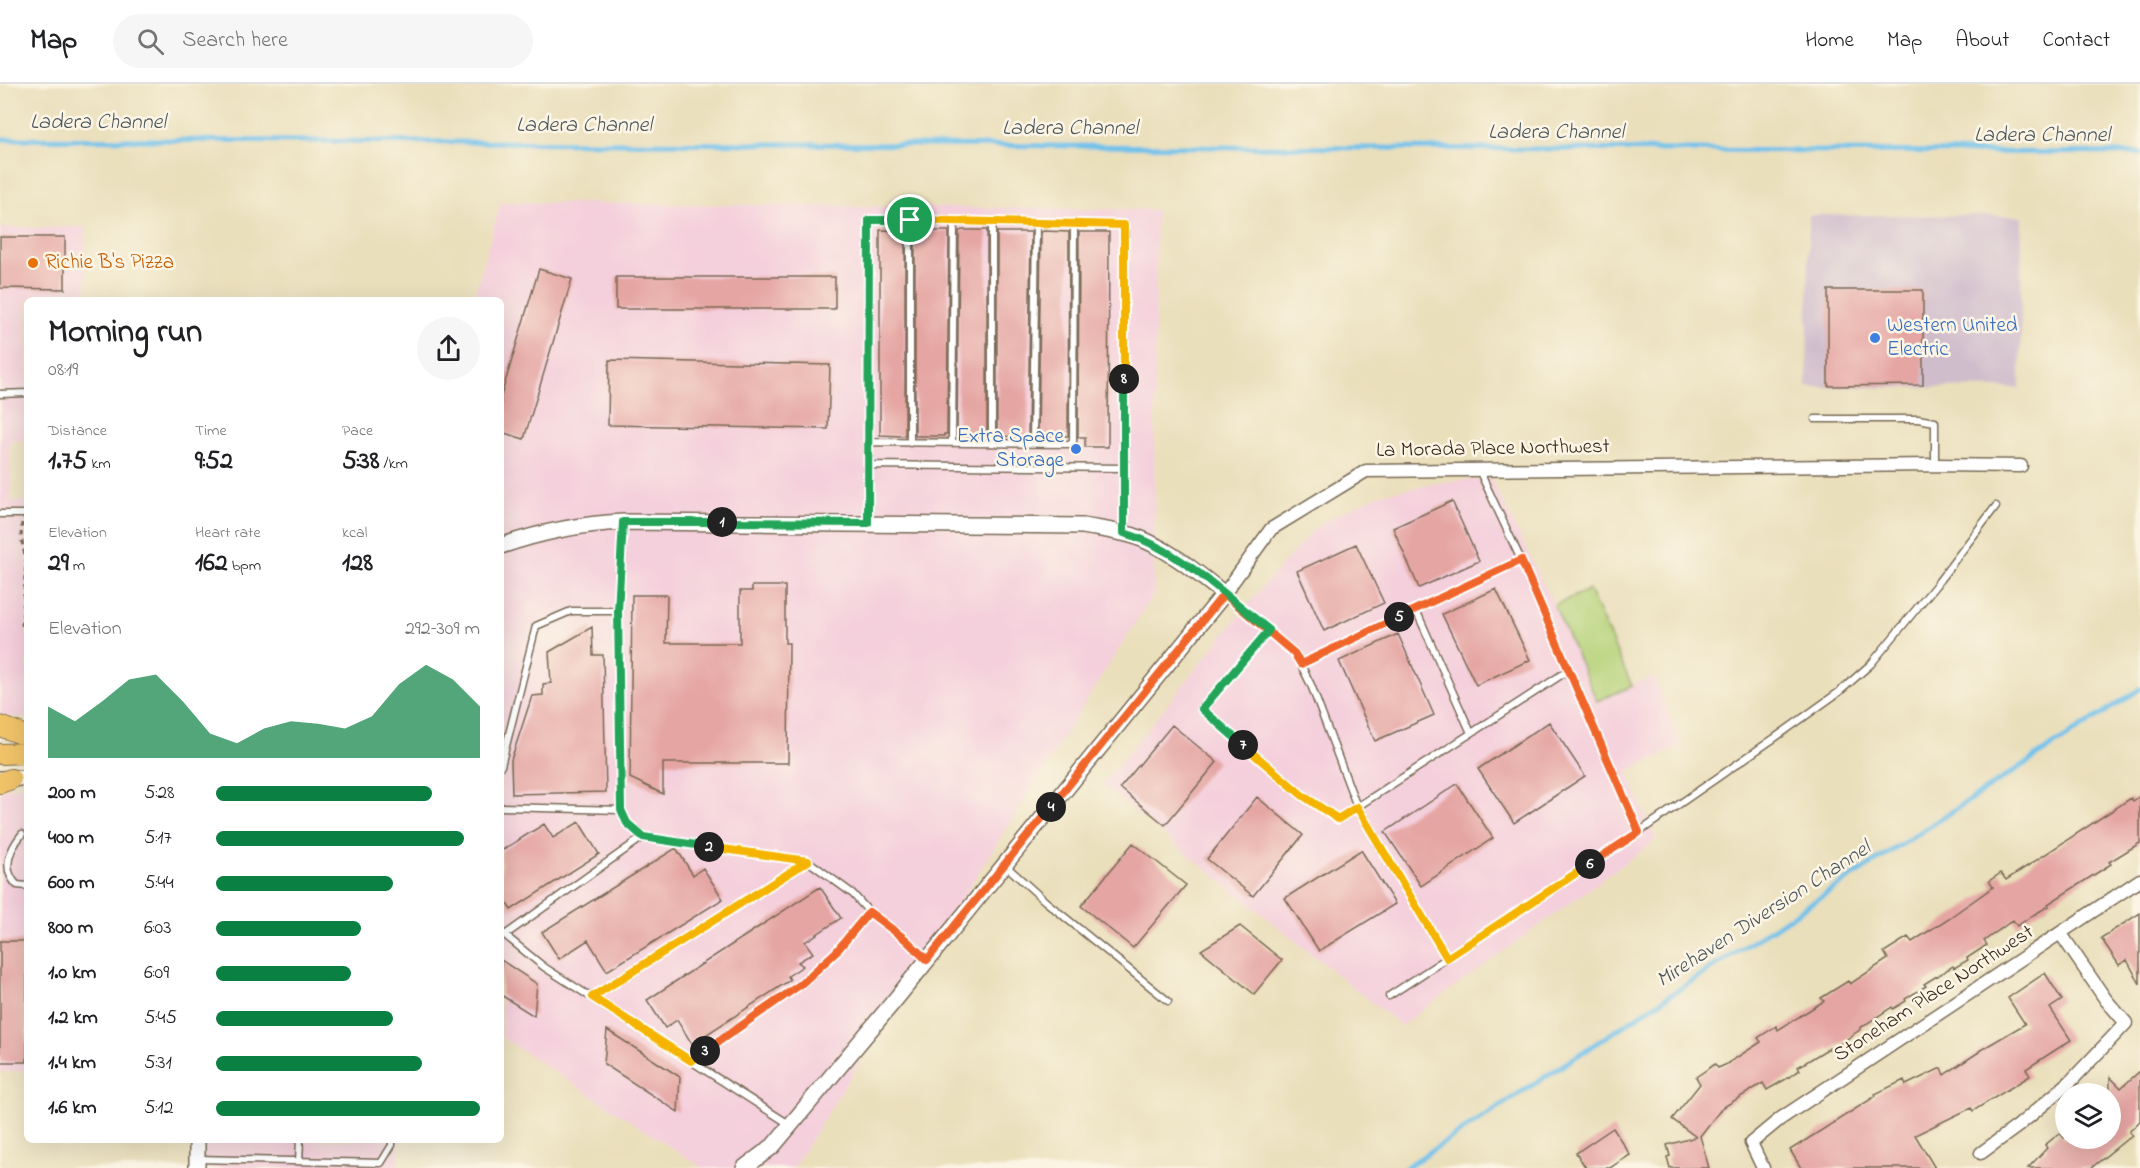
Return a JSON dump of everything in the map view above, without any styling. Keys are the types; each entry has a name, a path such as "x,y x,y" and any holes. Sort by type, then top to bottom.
{"main road":[{"path":"0,726 15,733"},
{"path":"0,754 24,753"}],"street":[{"name":"La Morada Place Northwest","path":"744,1168 773,1146 927,960 1224,594 1271,529 1366,471 2021,466"},
{"path":"504,545 535,534 563,528 623,522 1083,526 1124,533 1162,550 1224,594"},
{"name":"Stoneham Place Northwest","path":"1763,1168 1751,1143 1780,1119 2140,880"},
{"path":"1981,1153 2071,1082 2126,1023 2106,1000 2061,934"},
{"path":"197,1143 197,1164"}],"lane":[{"path":"868,523 869,220 1124,225 1124,533"},
{"path":"910,220 910,443"},
{"path":"952,443 954,221"},
{"path":"992,222 992,443"},
{"path":"1033,443 1036,223"},
{"path":"868,442 1073,444 1074,224"},
{"path":"0,394 24,393"},
{"path":"1815,419 1918,419 1935,422 1935,465"},
{"path":"868,465 1124,468"},
{"path":"1479,470 1521,560 1639,832"},
{"path":"1389,996 1639,832 1839,692 1871,664 1936,585 1996,506"},
{"path":"0,514 24,514"},
{"path":"623,522 618,611 621,810 627,823 643,837 808,861 853,894 869,912 905,939 927,960"},
{"path":"1301,664 1521,560"},
{"path":"1224,594 1269,630 1294,653 1301,664 1357,807 1447,958"},
{"path":"1416,609 1471,733"},
{"path":"504,754 536,626 571,611 618,611"},
{"path":"1269,630 1202,709 1302,795 1338,819 1569,670"},
{"path":"504,807 621,810"},
{"path":"22,834 9,854 9,873 17,885 24,886"},
{"path":"504,932 643,837"},
{"path":"592,997 808,861"},
{"path":"1004,865 1045,902 1168,1001"},
{"path":"691,1061 801,984 836,952 869,912"},
{"path":"504,934 544,967 789,1124"},
{"path":"299,1161 300,1143"},
{"path":"197,1164 299,1161 381,1163 392,1143"}],"path":[{"path":"24,520 21,537 24,551"},
{"path":"24,594 22,627 24,629"}],"shaded area":[{"path":"501,202 1156,210 1154,593 793,1168 703,1168 504,1039 504,297 474,297"},
{"path":"1809,215 2022,216 2020,388 1807,387"},
{"path":"85,227 86,297 24,297 24,440 9,441 11,501 24,501 24,718 0,716 0,228"},
{"path":"1491,478 1554,605 1589,590 1632,685 1654,677 1681,746 1627,771 1656,840 1401,1026 1102,785 1265,584 1313,530 1338,514 1383,493 1445,482"},
{"path":"24,786 24,1071 0,1072 0,790"},
{"path":"204,1143 399,1143 399,1168 204,1168"}],"green space":[{"path":"1589,590 1632,686 1597,701 1554,605"}],"building":[{"path":"880,230 905,231 905,435 902,436 880,435"},
{"path":"987,230 987,436 957,435 959,231"},
{"path":"915,231 949,231 947,434 944,436 915,436"},
{"path":"997,232 1031,232 1028,435 1026,437 997,436"},
{"path":"1041,232 1069,232 1068,436 1038,436"},
{"path":"1079,232 1109,232 1108,447 1085,447 1085,437 1078,437"},
{"name":"Richie B's Pizza","path":"0,237 65,237 65,289 0,288"},
{"path":"539,269 572,279 524,439 504,433 504,386"},
{"path":"616,277 835,277 835,309 616,309"},
{"name":"Western United Electric","path":"1828,290 1923,290 1923,385 1828,386"},
{"path":"609,360 830,365 828,429 608,425"},
{"path":"1452,501 1479,561 1419,588 1393,528"},
{"path":"1356,544 1384,603 1324,631 1297,571"},
{"path":"752,586 785,586 785,643 789,643 788,763 663,763 663,794 630,778 632,595 667,595 666,643 740,643 740,591 752,591"},
{"path":"1496,589 1530,660 1476,685 1442,614"},
{"path":"592,627 593,655 603,655 606,792 512,794 511,760 532,696 543,695 543,684 551,683 549,652"},
{"path":"1398,634 1434,715 1375,741 1339,661"},
{"path":"1549,722 1585,776 1514,823 1478,769"},
{"path":"1172,725 1217,762 1165,825 1120,788"},
{"path":"1457,784 1493,838 1421,886 1385,832"},
{"path":"2140,796 2140,843 2017,926 2013,920 1984,941 1987,945 1967,958 1968,960 1954,968 1953,966 1924,984 1926,986 1905,999 1906,1001 1893,1009 1892,1007 1831,1050 1829,1048 1798,1067 1800,1070 1786,1079 1767,1090 1763,1083 1722,1108 1700,1136 1709,1168 1670,1168 1667,1145 1696,1137 1672,1119 1700,1084 1696,1077 1715,1064 1718,1068 1725,1065 1761,1042 1758,1038 1776,1026 1778,1030 1824,1001 1821,998 1848,981 1850,984 1888,959 1884,952 1908,937 1912,942 1949,918 1993,887 1989,881 2001,873 2006,880 2131,798 2133,801"},
{"path":"1257,797 1303,835 1253,896 1207,859"},
{"path":"579,822 599,854 511,910 504,899 504,849 544,824 553,838"},
{"path":"1133,843 1186,885 1133,948 1081,906"},
{"path":"676,848 693,875 703,868 723,899 607,971 588,940 559,959 542,932"},
{"path":"1361,850 1395,904 1319,951 1285,898"},
{"path":"820,887 841,918 805,942 813,953 798,962 803,966 788,976 790,980 692,1044 677,1020 665,1028 647,1000"},
{"path":"2140,913 2140,984 2127,960 2119,965 2101,938"},
{"path":"1240,926 1282,960 1254,994 1201,950"},
{"path":"0,941 24,941 24,1062 0,1062"},
{"path":"504,962 537,984 534,1016 504,997"},
{"path":"2045,973 2062,1000 2050,1008 2071,1040 2026,1069 2030,1076 1973,1111 1971,1108 1915,1135 1935,1168 1801,1168 1790,1150 1876,1096 1875,1094 1904,1080 1906,1085 1941,1068 1944,1075 2025,1024 2008,998"},
{"path":"607,1030 680,1077 678,1112 604,1064"},
{"path":"2140,1071 2140,1121 2129,1132 2132,1135 2121,1144 2121,1088"},
{"path":"1613,1128 1630,1155 1610,1168 1586,1168 1576,1153"},
{"path":"2055,1137 2055,1149 2115,1149 2091,1168 2028,1168 2047,1148 2045,1145"}],"waterway":[{"name":"Ladera Channel","path":"0,139 2140,153"},
{"name":"Mirehaven Diversion Channel","path":"1405,1168 2140,689"}],"place":[{"name":"Richie B's Pizza","path":"33,263"},
{"name":"Western United Electric","path":"1875,338"},
{"name":"Extra Space Storage","path":"1076,449"}],"route":[{"path":"910,220 869,220 868,523 623,522 618,611 621,810 627,823 643,837 808,861 592,997 691,1061 801,984 836,952 869,912 905,939 927,960 1224,594 1269,630 1294,653 1301,664 1521,560 1639,832 1447,958 1357,807 1338,819 1302,795 1202,709 1269,630 1249,614 1224,594 1183,563 1162,550 1124,533 1124,225 910,220"}]}
